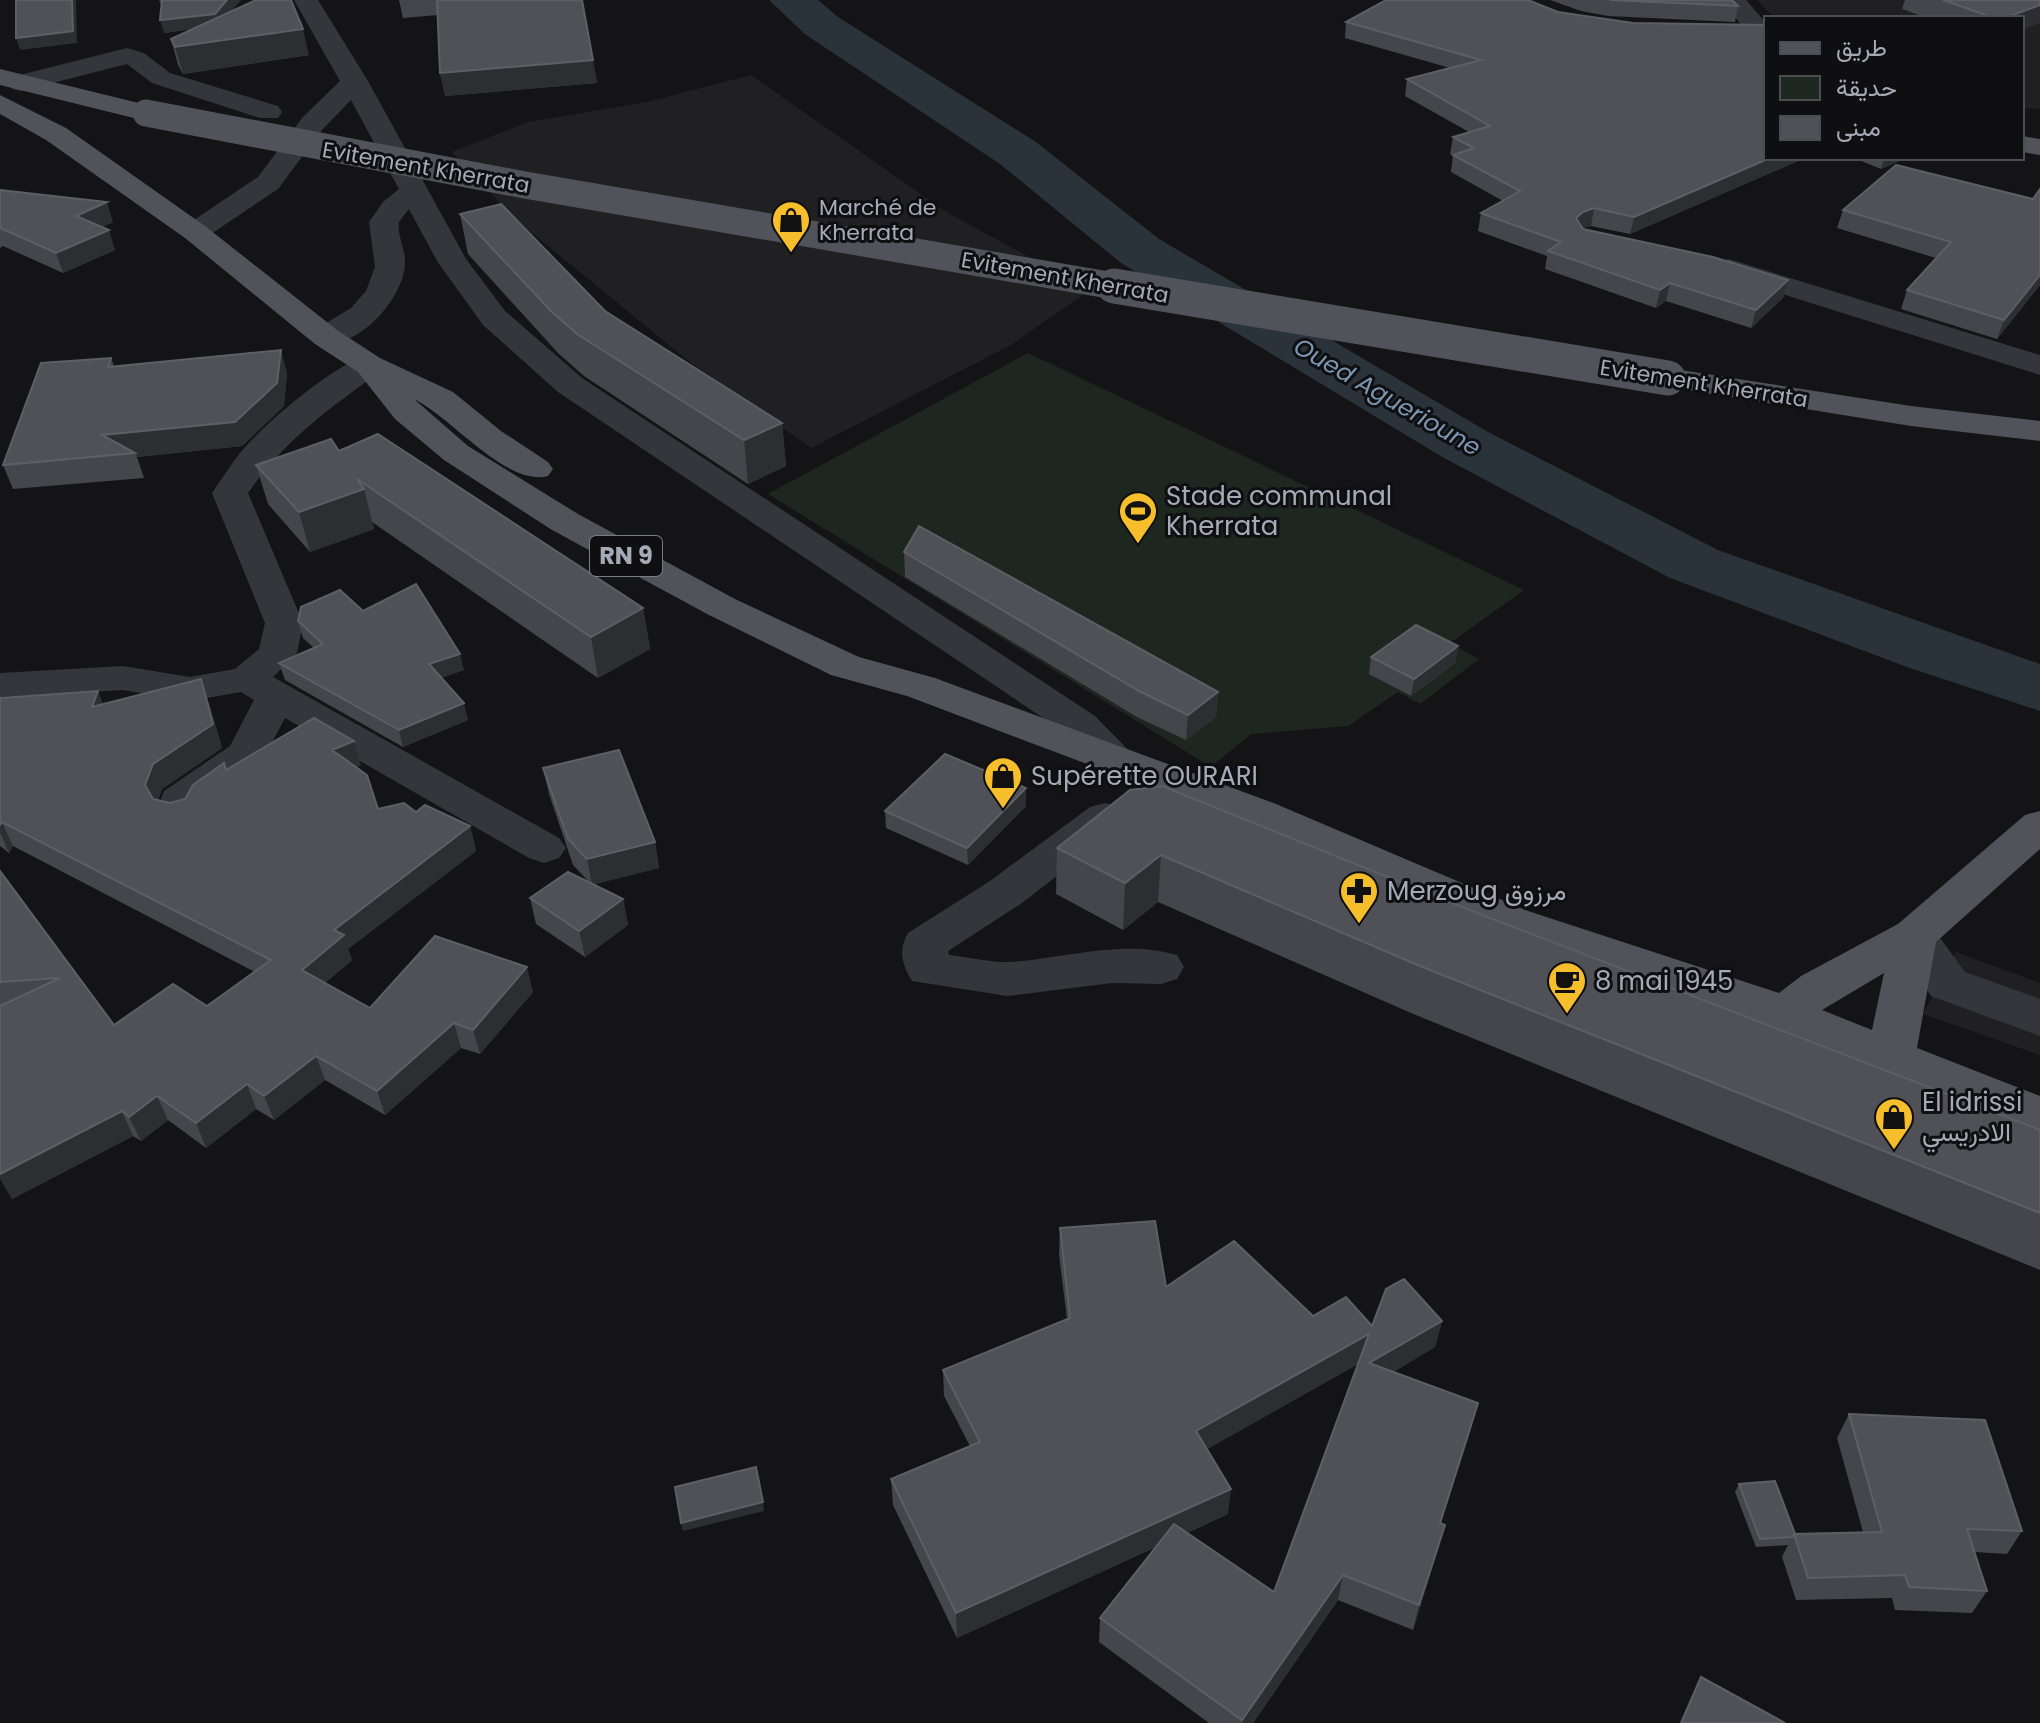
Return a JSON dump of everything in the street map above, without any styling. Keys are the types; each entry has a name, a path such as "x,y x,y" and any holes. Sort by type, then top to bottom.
{"main road":[{"path":"1733,33 1764,33"},
{"name":"Evitement Kherrata","path":"11,80 146,113 590,197 1668,378 1911,416 2040,431"},
{"name":"RN 9","path":"0,103 56,134 195,232 326,337 369,365 407,412 456,453 565,522 722,607 845,666 921,687 1261,814 1512,922 1785,1014 2040,1117"},
{"path":"1785,1014 1818,988 1914,935 2040,825"},
{"path":"1891,1057 1914,935"}],"street":[{"path":"306,0 317,23 355,81 452,261 494,318 570,385 1081,725 1135,768 1099,823 1006,892 924,945 928,969 1007,979 1112,966 1161,967"},
{"path":"1733,0 1764,33"},
{"path":"11,80 127,56 135,58 161,78 269,112"},
{"path":"195,232 268,183 312,124 355,81"},
{"path":"326,337 364,316 375,301 389,265 390,251 382,232 385,220 397,205 415,191"},
{"path":"1702,261 2040,365"},
{"path":"178,810 179,801 246,754 261,687 277,653 284,623 230,493 260,451 313,404 369,365"},
{"path":"0,685 123,678 190,689 261,687 544,848"},
{"path":"1914,935 1948,984 2040,1018"}],"shaded area":[{"path":"1757,0 2040,0 2040,109 2024,108 2024,16 1773,16"},
{"name":"Marché de Kherrata","path":"751,75 948,213 1090,290 1011,345 811,448 691,363 515,219 452,152 528,122 647,102"},
{"path":"1956,952 2040,983 2040,1055 1923,1014"}],"green space":[{"name":"Stade communal Kherrata","path":"1028,353 1524,590 1450,643 1479,659 1420,704 1398,692 1348,726 1251,734 1211,767 768,494"}],"building":[{"path":"16,0 72,0 73,31 16,38"},
{"path":"162,0 227,0 215,14 160,20"},
{"path":"256,0 291,0 303,29 175,47 171,39"},
{"path":"437,0 582,0 593,60 440,73"},
{"path":"1386,0 1528,0 1558,12 1633,23 1764,25 1765,160 1634,217 1594,208 1576,218 1583,229 1713,257 1788,280 1756,310 1670,283 1660,290 1548,251 1561,242 1481,213 1520,191 1453,155 1474,148 1453,137 1490,126 1407,79 1481,60 1346,22"},
{"path":"1611,0 1732,0 1738,6"},
{"path":"1943,0 2040,0 2040,5 2010,16 1988,16"},
{"path":"1896,165 2033,199 2040,189 2040,275 2004,320 1907,290 1951,242 1843,210"},
{"path":"0,190 107,202 76,216 109,230 56,253 0,228"},
{"path":"501,204 605,311 782,423 744,440 577,334 551,311 460,214"},
{"path":"281,350 277,383 235,422 102,435 135,453 3,465 41,363 111,358 108,367"},
{"path":"378,434 643,608 591,637 357,479 364,489 299,512 256,465 331,439 339,451"},
{"path":"919,526 1218,692 1188,715 1139,691 904,552"},
{"path":"416,584 460,654 429,664 464,703 399,730 279,663 323,644 298,621 301,607 340,590 363,611"},
{"path":"1416,625 1458,646 1414,679 1371,657"},
{"path":"201,679 213,724 153,764 145,785 153,799 170,803 185,799 193,785 224,763 226,770 314,718 354,741 332,750 367,775 378,809 404,803 416,812 425,805 470,826 334,930 344,935 302,970 370,1008 435,936 527,967 473,1030 454,1023 377,1091 316,1056 264,1096 247,1084 196,1123 157,1096 129,1117 122,1111 0,1174 0,1006 60,978 0,982 0,871 114,1025 173,984 207,1006 271,960 2,822 0,825 0,698 98,691 92,707"},
{"path":"619,750 655,842 587,859 568,839 543,768"},
{"path":"945,754 1026,788 967,848 885,811"},
{"path":"1162,786 1472,911 2040,1130 2040,1213 1420,966 1161,855 1125,883 1057,848 1130,790"},
{"path":"568,872 623,899 579,931 530,898"},
{"path":"1155,1221 1166,1287 1234,1241 1313,1316 1346,1297 1372,1326 1386,1289 1404,1279 1442,1321 1369,1363 1478,1403 1440,1523 1445,1525 1419,1605 1343,1575 1242,1720 1100,1618 1174,1524 1274,1592 1369,1334 1196,1431 1231,1489 956,1613 891,1479 980,1442 943,1370 1070,1318 1060,1228"},
{"path":"1849,1414 1985,1420 2022,1531 1967,1529 1987,1591 1909,1587 1905,1575 1808,1578 1794,1534 1882,1532"},
{"path":"756,1467 763,1502 681,1523 675,1487"},
{"path":"1775,1481 1795,1534 1792,1537 1760,1539 1739,1484"},
{"path":"1701,1677 1785,1723 1681,1723"}],"waterway":[{"name":"Oued Aguerioune","path":"791,0 822,26 1018,153 1140,251 1466,445 1694,564 1932,652 2040,688"}],"place":[{"name":"Marché de Kherrata","path":"791,254"},
{"name":"Stade communal Kherrata","path":"1138,545"},
{"name":"Supérette OURARI","path":"1003,810"},
{"name":"Merzoug مرزوق","path":"1359,925"},
{"name":"8 mai 1945","path":"1567,1015"},
{"name":"El idrissi الادريسي","path":"1894,1151"}]}
